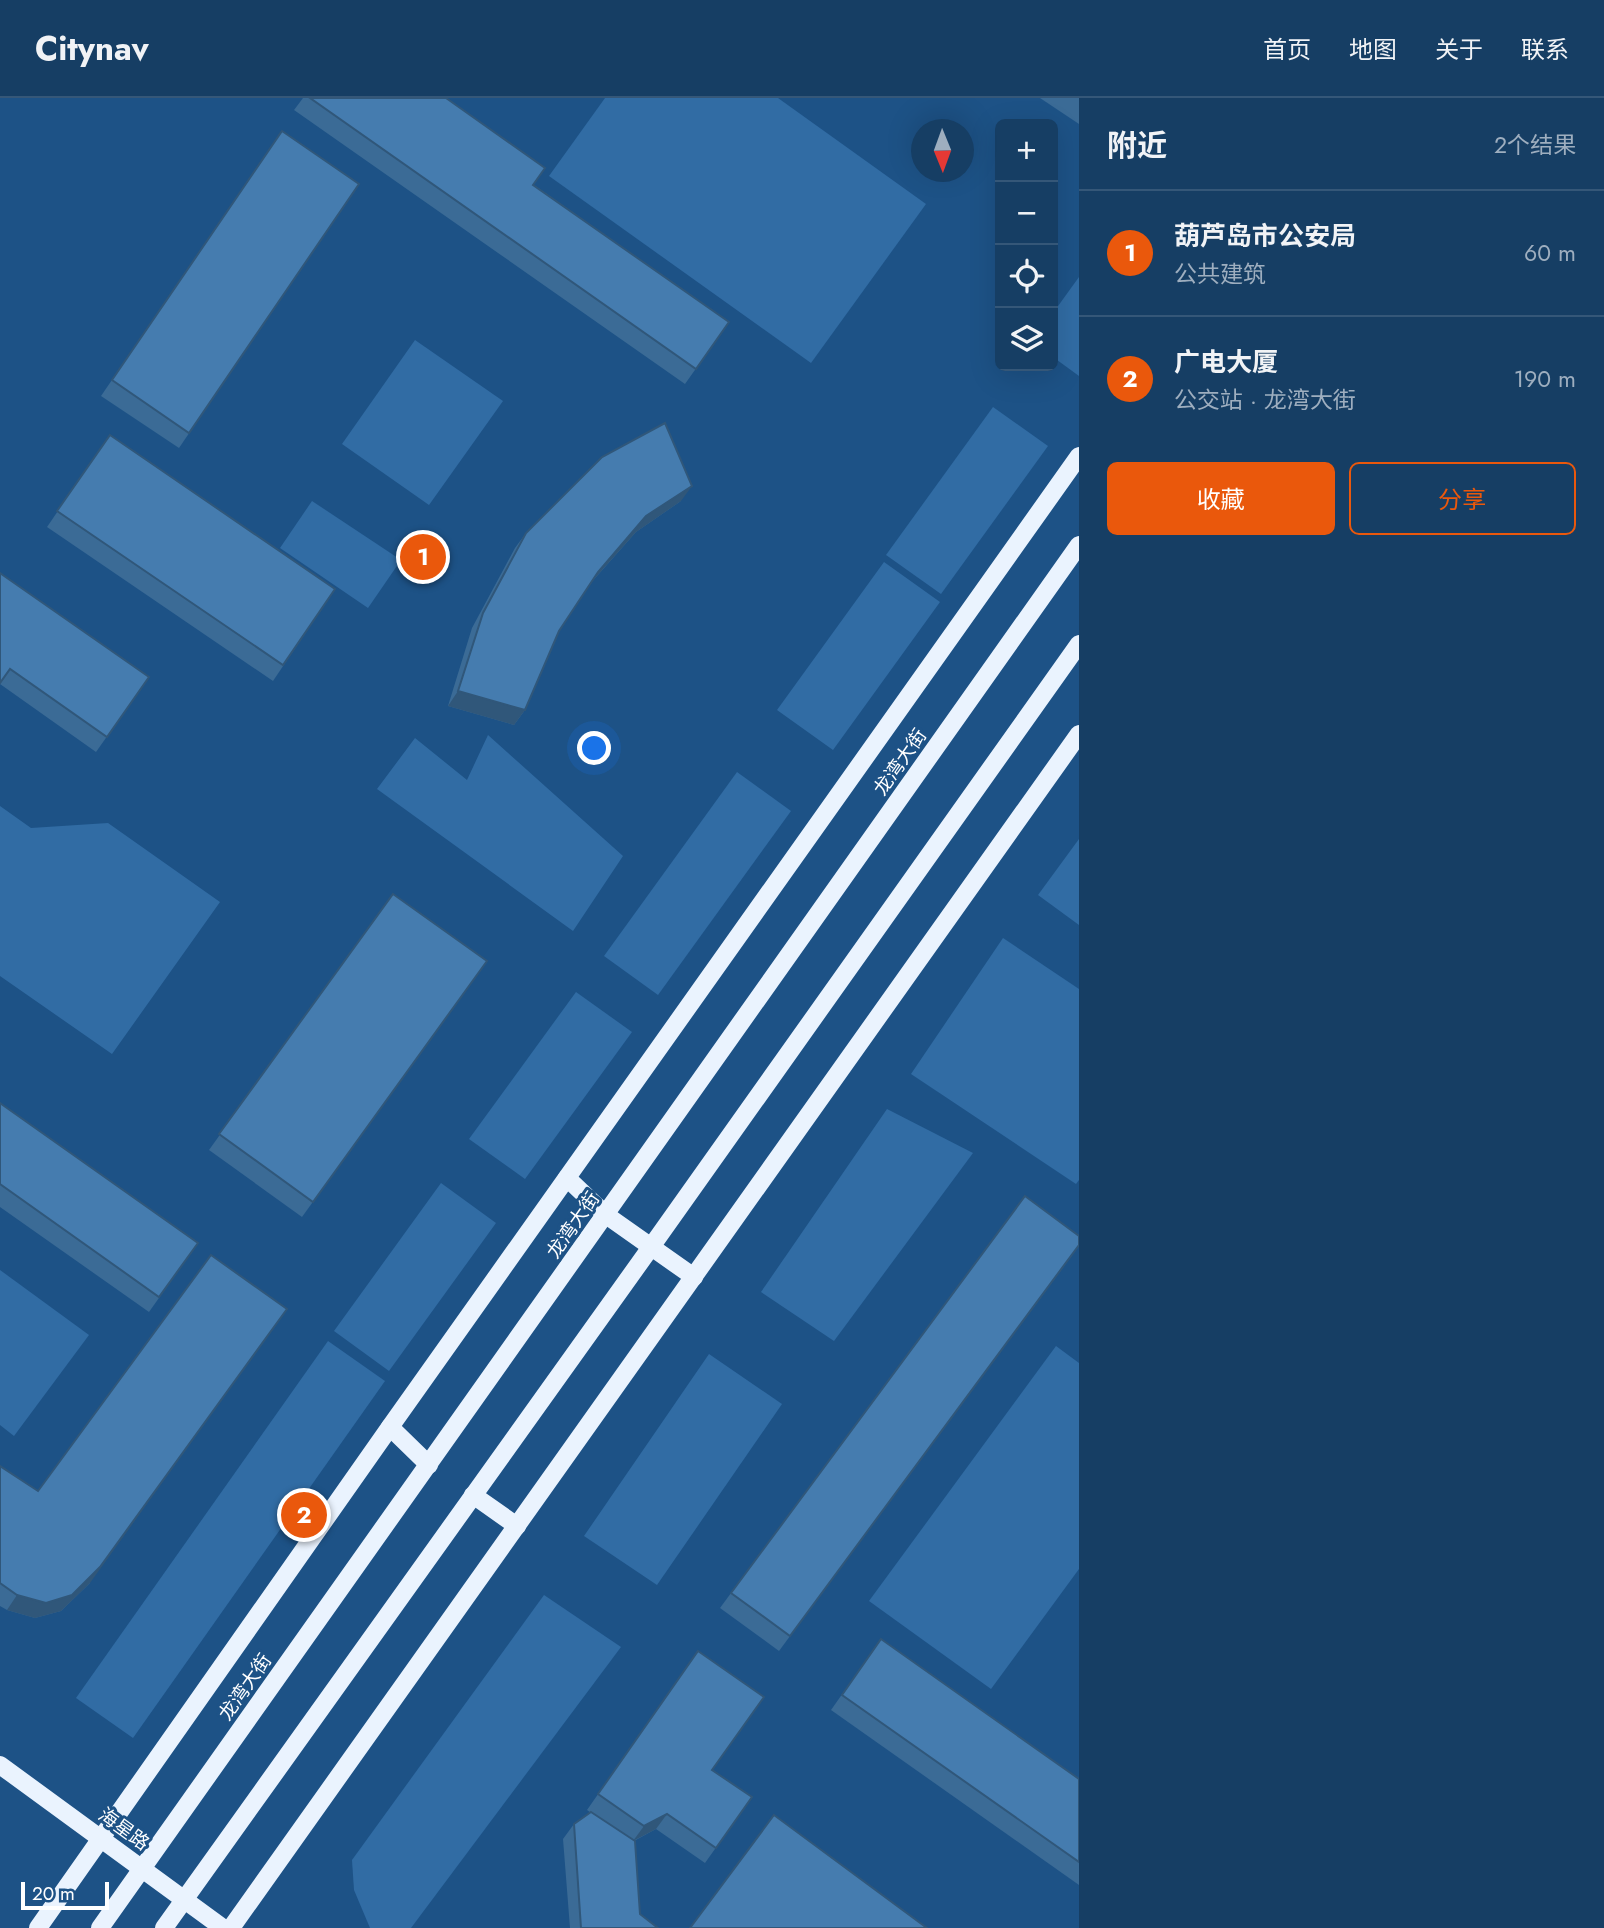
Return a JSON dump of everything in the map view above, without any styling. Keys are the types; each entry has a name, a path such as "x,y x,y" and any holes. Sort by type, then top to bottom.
{"main road":[{"path":"38,1928 1079,456"},
{"name":"龙湾大街","path":"100,1928 1079,545"},
{"path":"164,1928 1079,644"},
{"path":"231,1928 1079,734"},
{"path":"567,1178 606,1216 694,1277"},
{"path":"390,1427 429,1465"},
{"path":"473,1495 517,1526"},
{"name":"海星路","path":"0,1765 223,1928"}],"shaded area":[{"path":"605,98 778,98 926,204 811,363 549,176"},
{"path":"1079,277 1079,376 1058,361 1058,306"},
{"path":"415,340 503,401 429,505 342,444"},
{"path":"993,407 1048,446 941,594 886,555"},
{"path":"312,501 401,560 368,608 280,548"},
{"path":"884,562 940,602 833,750 777,710"},
{"path":"488,735 623,856 573,931 377,789 415,738 467,780"},
{"path":"737,772 791,811 658,995 604,956"},
{"path":"0,806 31,828 108,823 220,902 112,1054 0,976"},
{"path":"1079,839 1079,925 1038,895"},
{"path":"1003,938 1079,989 1079,1180 1076,1184 911,1074"},
{"path":"576,992 632,1032 525,1179 469,1139"},
{"path":"887,1109 973,1153 834,1341 761,1292"},
{"path":"441,1183 496,1223 389,1371 334,1331"},
{"path":"0,1270 89,1335 14,1436 0,1425"},
{"path":"328,1341 385,1381 133,1738 76,1698"},
{"path":"1056,1346 1079,1363 1079,1569 991,1689 869,1601"},
{"path":"709,1354 782,1404 657,1585 584,1536"},
{"path":"544,1595 621,1647 411,1928 370,1928 354,1890 352,1860"}],"building":[{"path":"310,98 446,98 545,168 533,185 729,322 696,369"},
{"path":"282,131 359,184 189,433 112,380"},
{"path":"665,423 692,486 646,516 598,572 559,631 525,710 458,691 483,613 526,533 602,457"},
{"path":"110,435 335,589 283,665 57,511"},
{"path":"0,573 149,677 107,737 10,669 0,683"},
{"path":"393,894 487,961 313,1202 219,1134"},
{"path":"0,1103 198,1243 159,1297 0,1184"},
{"path":"1025,1196 1079,1236 1079,1245 790,1636 731,1593"},
{"path":"211,1255 287,1309 100,1567 72,1595 46,1603 17,1595 0,1583 0,1466 38,1491"},
{"path":"881,1639 1079,1779 1079,1862 842,1695"},
{"path":"698,1651 764,1697 712,1770 752,1797 716,1848 667,1814 644,1826 598,1794"},
{"path":"591,1812 635,1841 640,1914 658,1928 581,1928 574,1824"},
{"path":"774,1815 927,1928 690,1928"}],"place":[{"name":"葫芦岛市公安局","path":"423,557"},
{"name":"广电大厦","path":"304,1515"}]}
